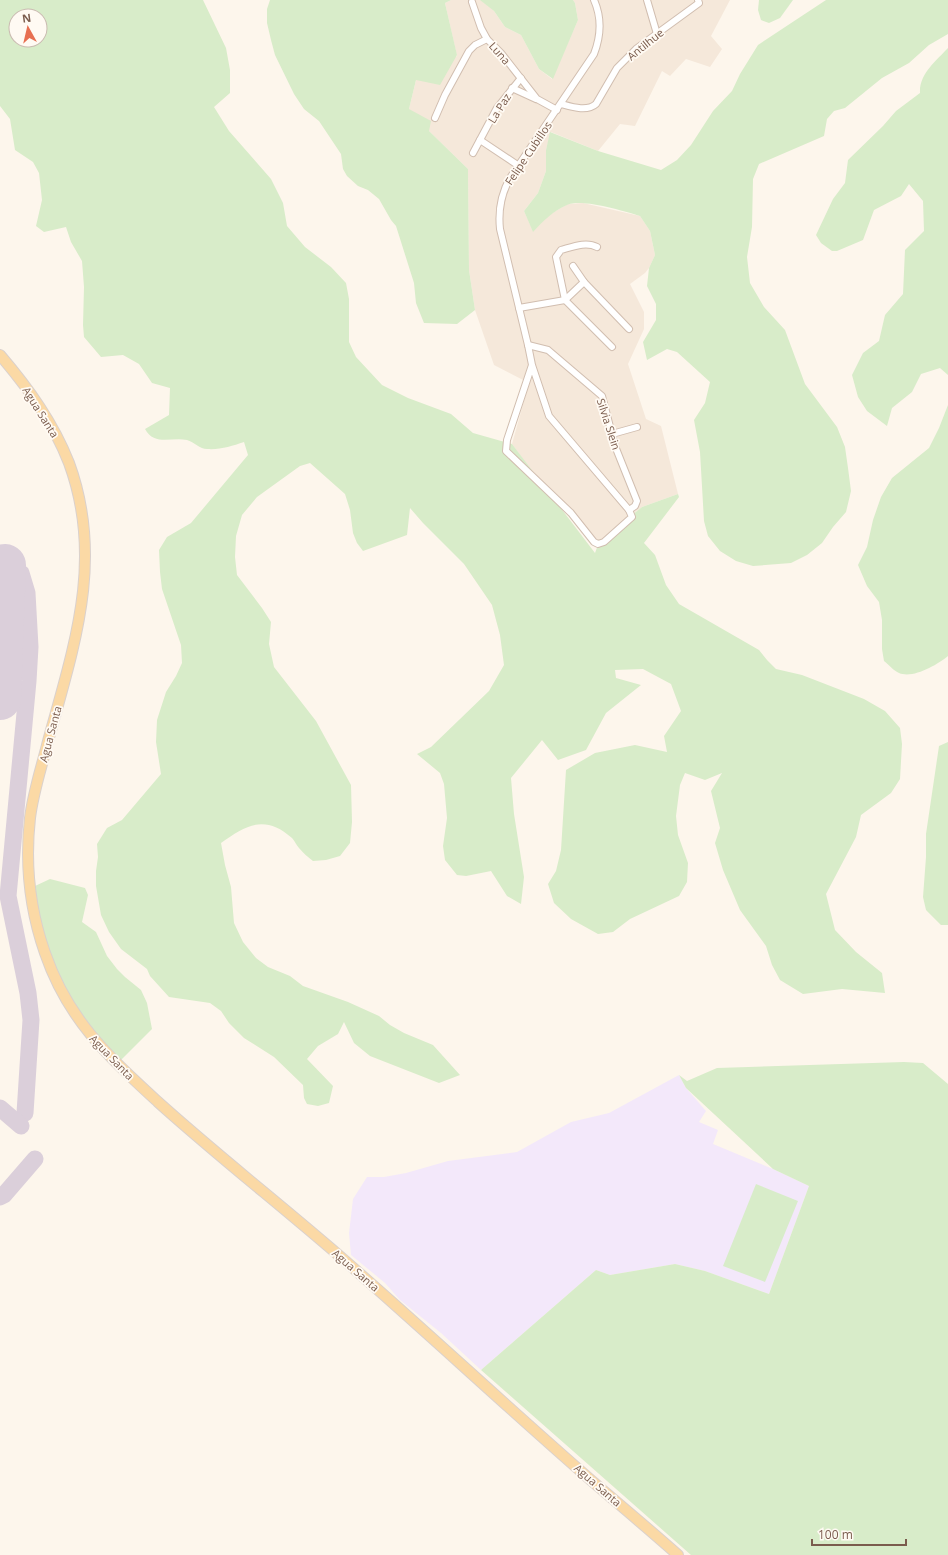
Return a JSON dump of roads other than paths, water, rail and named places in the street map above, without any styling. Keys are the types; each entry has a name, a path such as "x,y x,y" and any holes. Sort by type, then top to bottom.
{"main road":[{"name":"Agua Santa","path":"0,355 38,403 56,435 74,478 81,505 85,534 86,565 81,612 65,681 37,782 30,816 30,878 34,912 46,956 63,994 89,1034 124,1070 215,1152 249,1179 401,1309 590,1480 678,1555"}],"street":[{"name":"Felipe Cubillos","path":"594,0 598,11 600,24 597,46 590,61 506,185 501,199 499,214 500,229 532,365 549,416 629,510"},
{"path":"647,0 657,34"},
{"name":"Antilhue","path":"561,104 574,108 594,106 617,68 636,49 698,1"},
{"name":"Luna","path":"472,2 481,28 487,39 501,53 537,100"},
{"path":"435,118 445,95 469,51 475,45 487,39"},
{"name":"La Paz","path":"474,153 497,108 521,78"},
{"name":"Luna","path":"512,88 557,110"},
{"path":"480,140 519,166"},
{"path":"597,246 592,244 561,250 556,257 565,300 612,347"},
{"path":"573,266 584,282 629,329"},
{"path":"519,308 565,300 584,282"},
{"name":"Silvia Slein","path":"528,345 548,350 602,396 612,434 637,501 635,506 629,510"},
{"path":"532,365 507,440 506,451 571,512 594,542 598,544 604,542 632,517 629,510"},
{"path":"612,434 637,427"}]}
